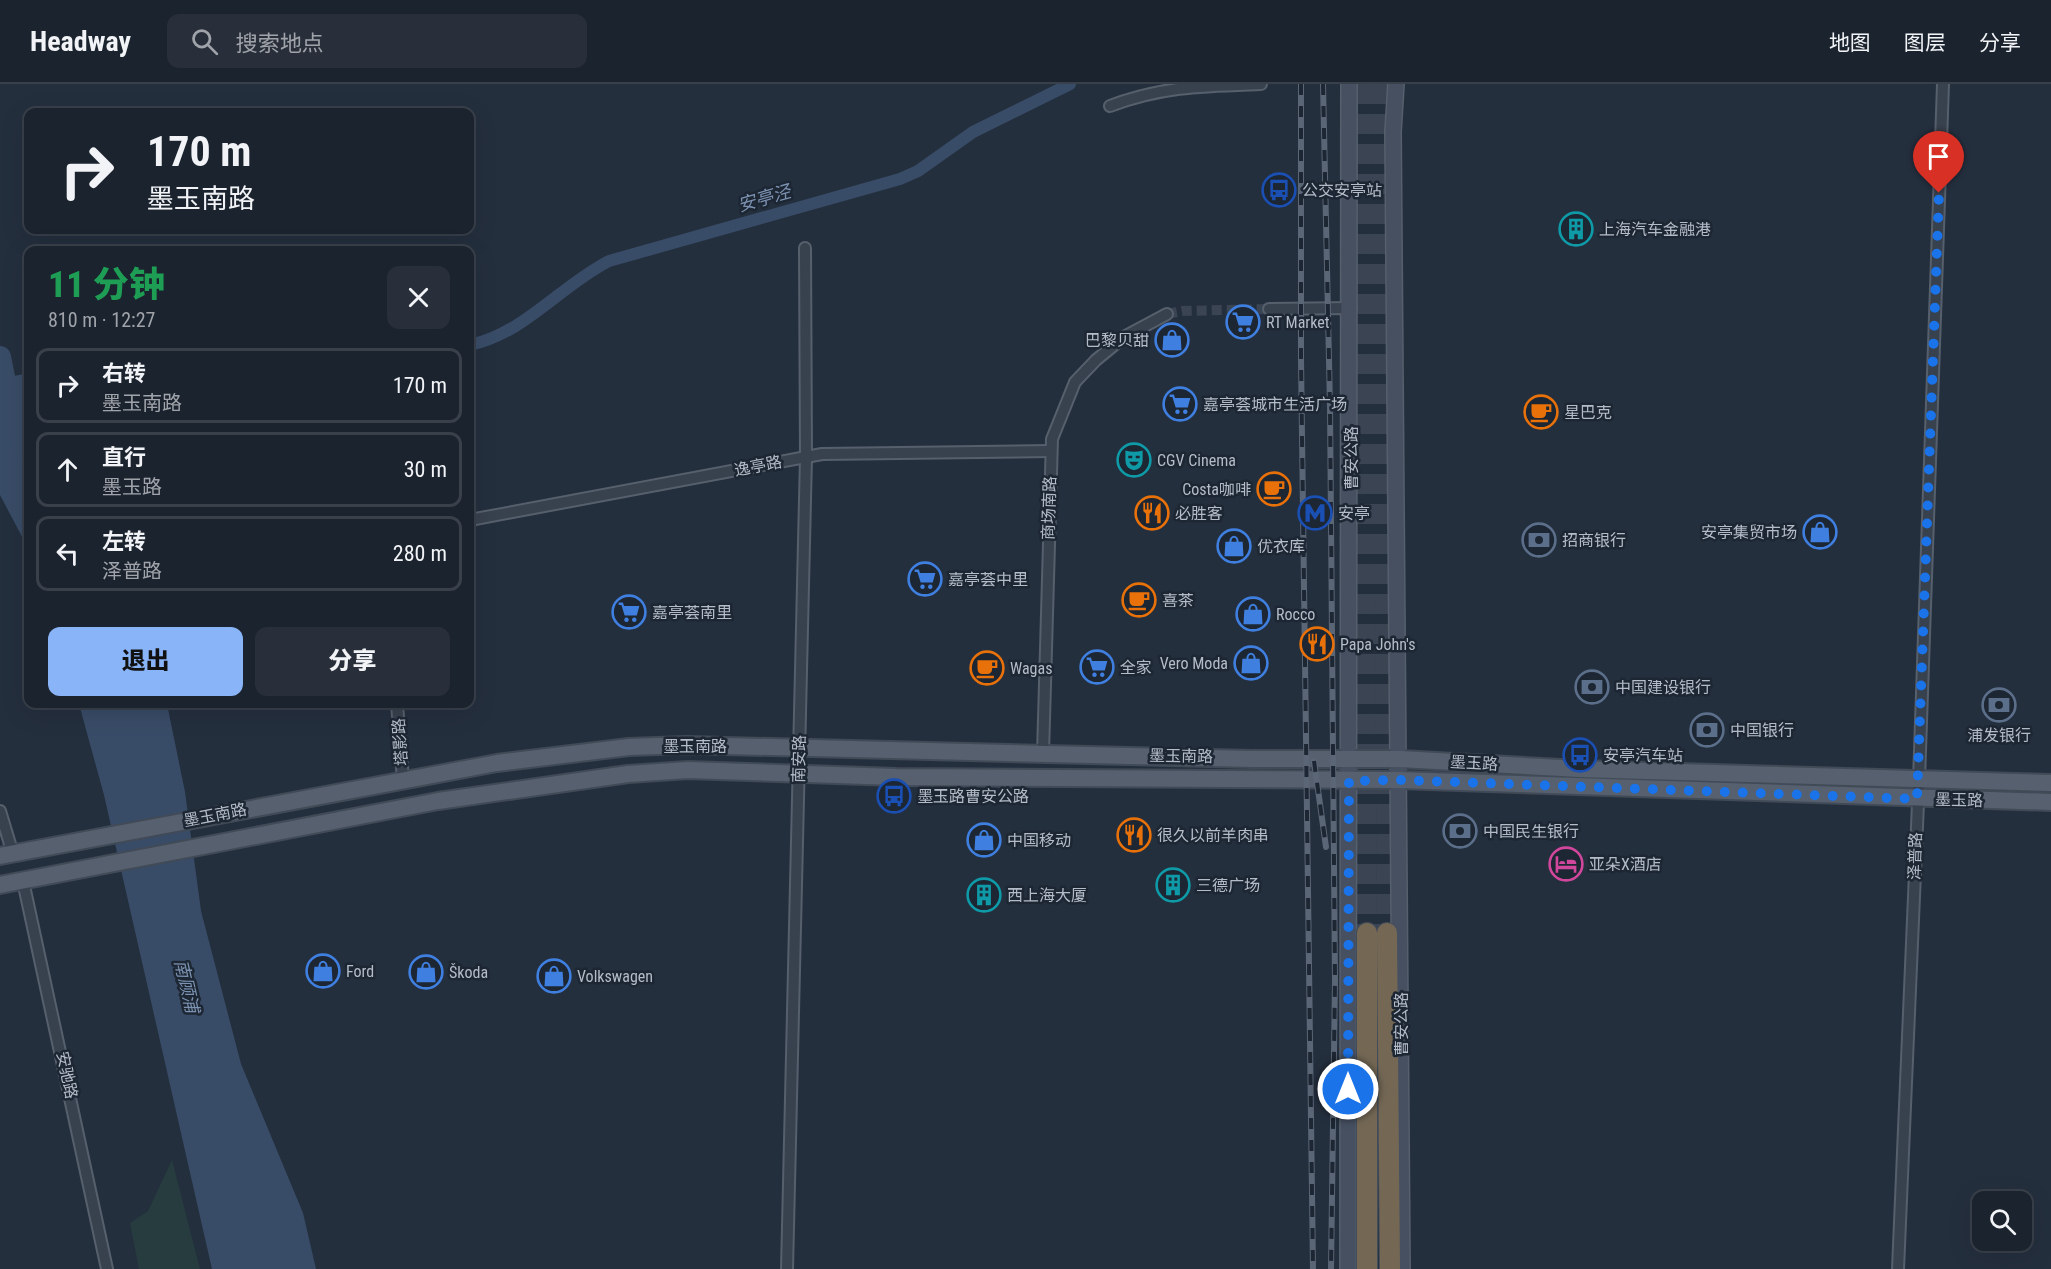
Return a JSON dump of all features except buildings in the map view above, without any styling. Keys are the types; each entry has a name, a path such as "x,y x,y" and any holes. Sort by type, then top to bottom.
{"highway":[{"name":"曹安公路","path":"1367,933 1367,1269"},
{"name":"曹安公路","path":"1387,933 1390,1269"}],"main road":[{"name":"曹安公路","path":"1349,84 1351,308 1349,781"},
{"name":"曹安公路","path":"1396,84 1393,132 1400,759 1402,1269"},
{"name":"墨玉南路","path":"7,855 497,763 629,747 687,745 1043,754 1400,759"},
{"name":"墨玉路","path":"1400,759 1579,769 2051,783"},
{"name":"墨玉南路","path":"0,885 438,801 628,774 688,770 896,777 1399,780"},
{"name":"墨玉路","path":"1399,780 2051,802"},
{"path":"1348,1269 1349,781"}],"street":[{"path":"1110,106 1143,93 1173,88 1261,84"},
{"name":"泽普路","path":"1898,1269 1919,780 1943,84"},
{"name":"南安路","path":"787,1269 806,457 805,248"},
{"path":"1269,309 1351,308"},
{"name":"商场南路","path":"1043,754 1051,451 1056,428 1075,382 1096,360 1124,337 1167,314"},
{"name":"逸亭路","path":"474,519 822,454 1051,451"},
{"name":"塔影路","path":"397,708 403,780"},
{"path":"0,811 7,855"},
{"name":"安驰路","path":"24,881 108,1269"}],"green space":[{"path":"172,1160 200,1269 139,1269 130,1223 148,1211"}],"water":[{"path":"24,374 24,540 0,495 0,379"},
{"path":"80,708 168,708 185,792 201,911 241,1064 303,1213 316,1269 212,1269 104,795"}],"waterway":[{"name":"安亭泾","path":"474,344 490,339 525,320 591,271 609,261 900,179 918,171 973,132 1070,84"},
{"name":"南顾浦","path":"0,357 8,397 24,443"}],"tunnel":[{"path":"1366,84 1367,933"},
{"path":"1382,84 1387,933"},
{"path":"1167,314 1183,311 1269,309"}],"railway":[{"path":"1301,84 1301,359 1313,1269"},
{"path":"1323,84 1330,406 1335,980 1331,1269"},
{"path":"1314,761 1326,847"}],"place":[{"name":"公交安亭站","path":"1279,190"},
{"name":"上海汽车金融港","path":"1576,229"},
{"name":"RT Market","path":"1243,322"},
{"name":"巴黎贝甜","path":"1172,340"},
{"name":"嘉亭荟城市生活广场","path":"1180,404"},
{"name":"星巴克","path":"1541,412"},
{"name":"CGV Cinema","path":"1134,460"},
{"name":"Costa咖啡","path":"1274,489"},
{"name":"必胜客","path":"1152,513"},
{"name":"安亭","path":"1315,513"},
{"name":"安亭集贸市场","path":"1820,532"},
{"name":"招商银行","path":"1539,540"},
{"name":"优衣库","path":"1234,546"},
{"name":"嘉亭荟中里","path":"925,579"},
{"name":"喜茶","path":"1139,600"},
{"name":"嘉亭荟南里","path":"629,612"},
{"name":"Rocco","path":"1253,614"},
{"name":"Papa John's","path":"1317,644"},
{"name":"Vero Moda","path":"1251,663"},
{"name":"全家","path":"1097,667"},
{"name":"Wagas","path":"987,668"},
{"name":"中国建设银行","path":"1592,687"},
{"name":"浦发银行","path":"1999,705"},
{"name":"中国银行","path":"1707,730"},
{"name":"安亭汽车站","path":"1580,755"},
{"name":"墨玉路曹安公路","path":"894,796"},
{"name":"中国民生银行","path":"1460,831"},
{"name":"很久以前羊肉串","path":"1134,835"},
{"name":"中国移动","path":"984,840"},
{"name":"亚朵X酒店","path":"1566,864"},
{"name":"三德广场","path":"1173,885"},
{"name":"西上海大厦","path":"984,895"},
{"name":"Ford","path":"323,971"},
{"name":"Škoda","path":"426,972"},
{"name":"Volkswagen","path":"554,976"}],"route":[{"path":"1348,1089 1349,781 1399,780 1917,799 1939,193"}]}
